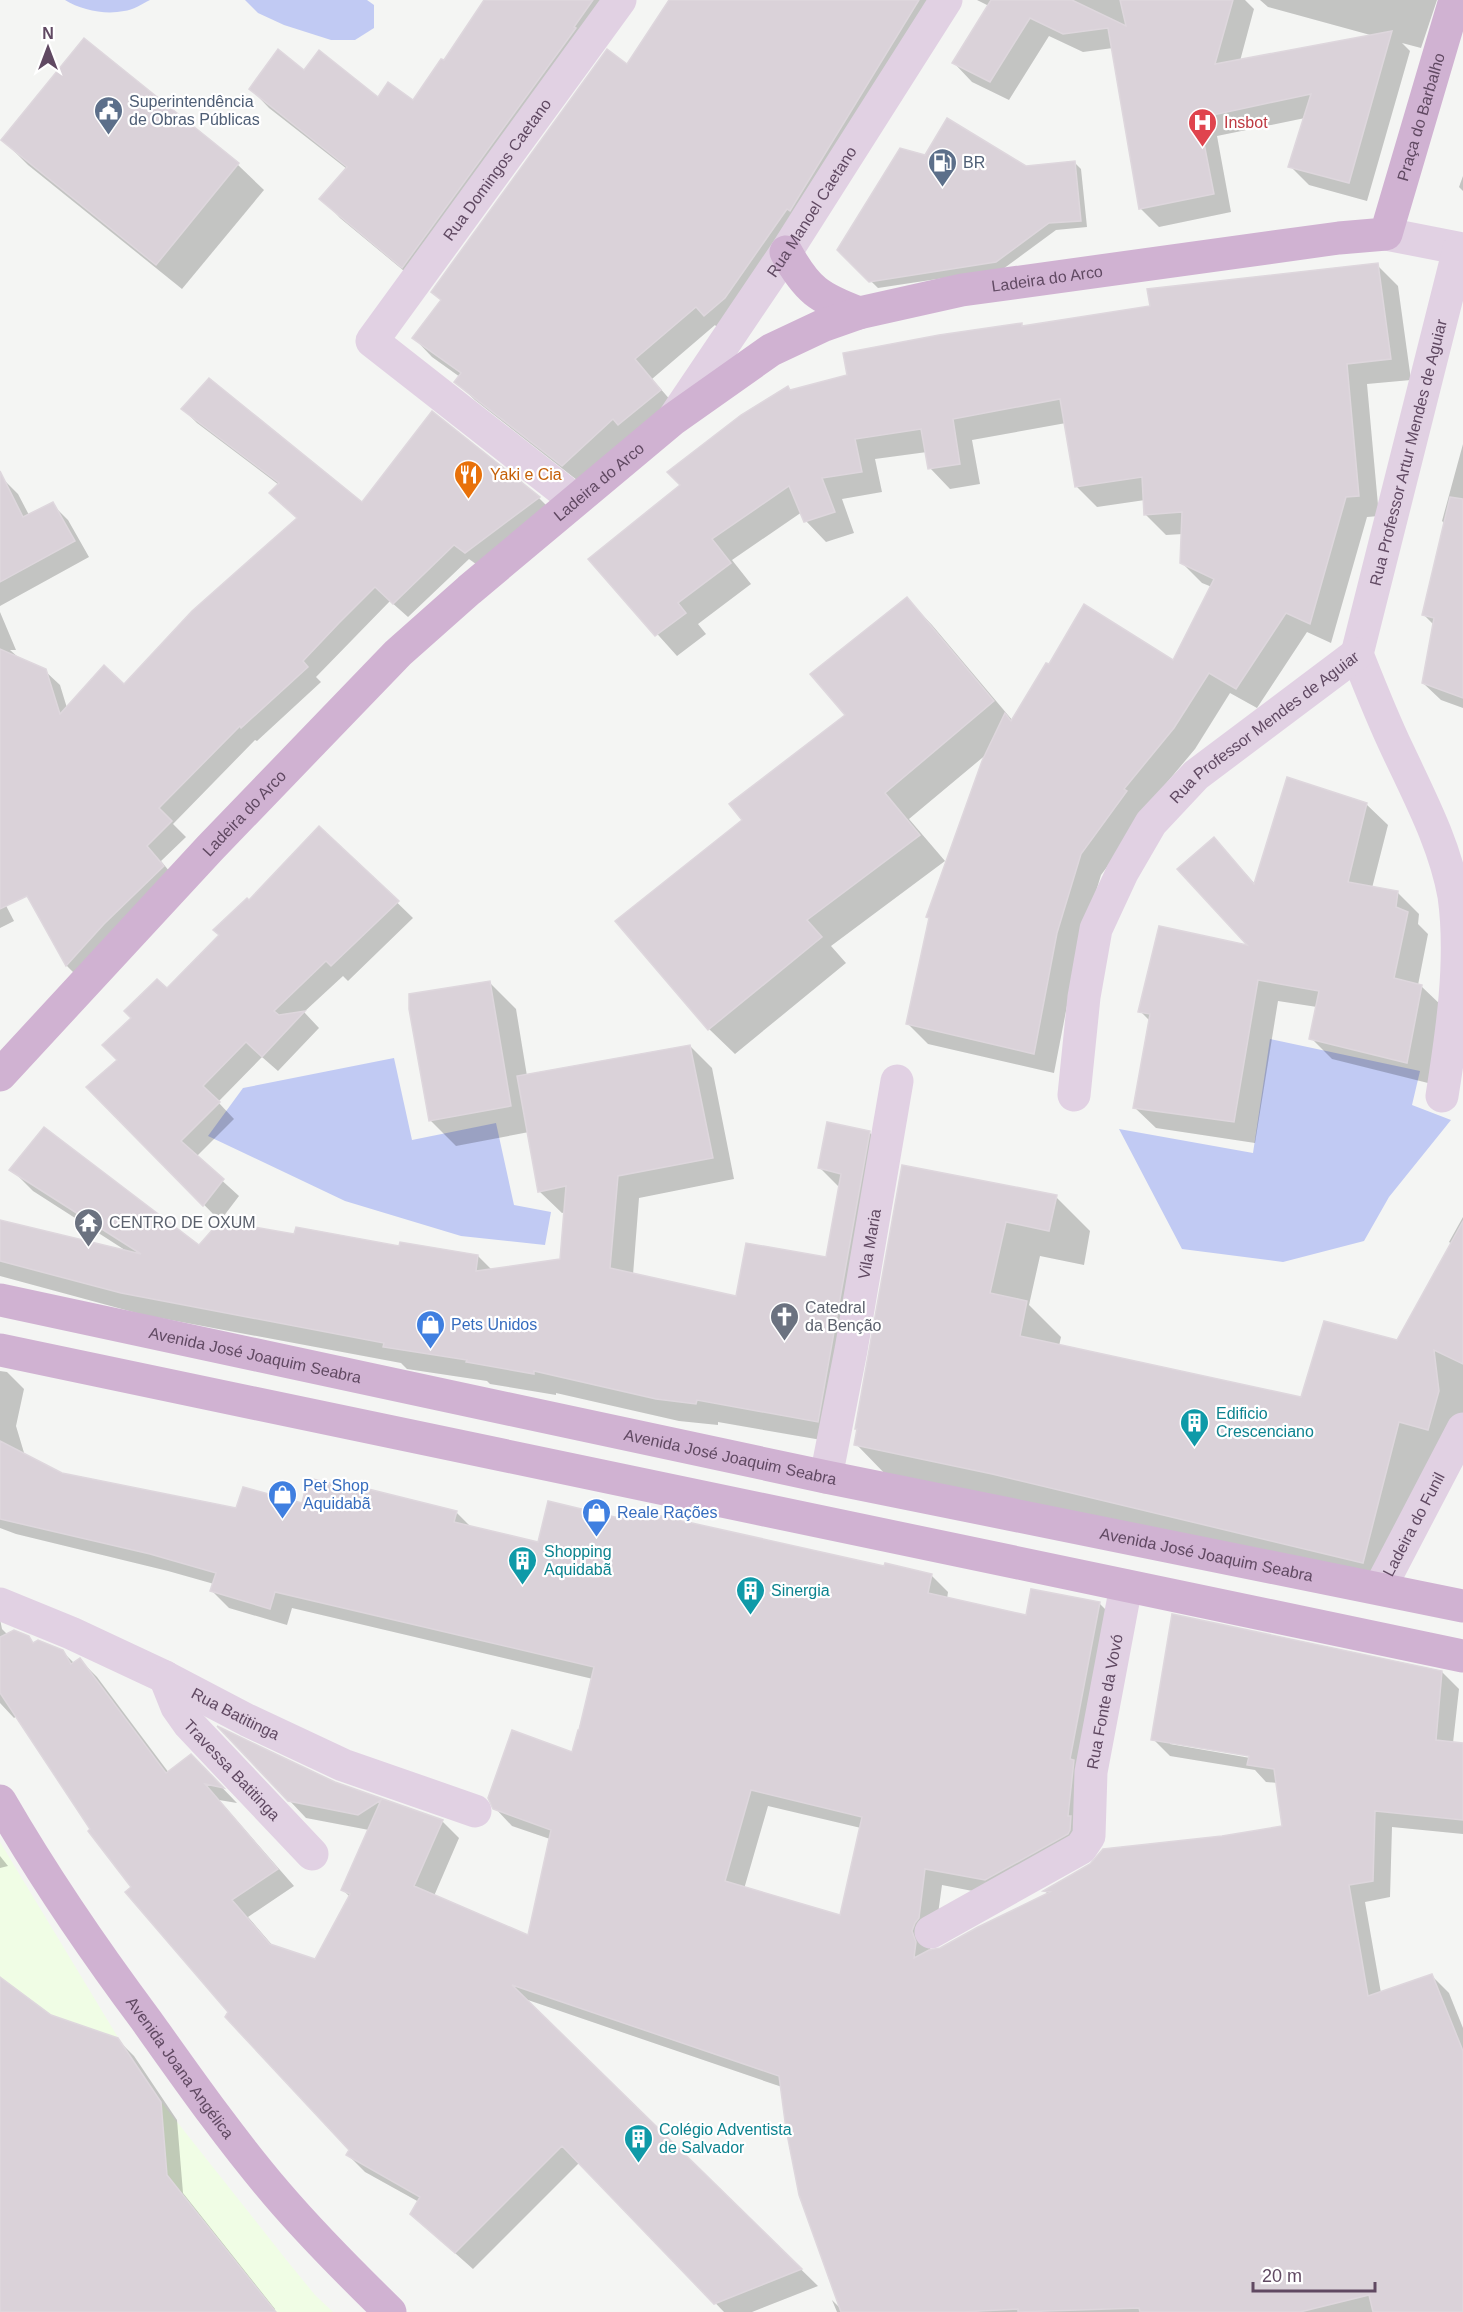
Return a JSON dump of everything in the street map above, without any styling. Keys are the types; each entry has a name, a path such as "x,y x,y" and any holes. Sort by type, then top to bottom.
{"main road":[{"name":"Praça do Barbalho","path":"1386,234 1455,0"},
{"name":"Ladeira do Arco","path":"0,1075 210,848 398,653 575,500 672,420 771,350 822,326 859,313 962,290 1340,238 1386,234"},
{"path":"786,252 798,275 812,290 831,303 859,313"},
{"name":"Avenida José Joaquim Seabra","path":"0,1300 826,1477 1463,1606"},
{"path":"0,1350 1463,1656"},
{"name":"Avenida Joana Angélica","path":"0,1801 33,1857 102,1962 208,2106 277,2194 345,2268 390,2312"}],"street":[{"name":"Rua Domingos Caetano","path":"575,500 372,341 620,0"},
{"name":"Rua Manoel Caetano","path":"672,420 786,252 946,0"},
{"path":"1386,234 1461,249"},
{"name":"Rua Professor Artur Mendes de Aguiar","path":"1357,654 1461,249"},
{"name":"Rua Professor Mendes de Aguiar","path":"1074,1095 1084,997 1096,929 1122,873 1151,823 1196,775 1357,654 1397,749 1424,804 1445,861 1455,897 1459,962 1454,1022 1442,1096"},
{"name":"Vila Maria","path":"826,1477 853,1338 897,1081"},
{"name":"Ladeira do Funil","path":"1380,1588 1463,1429"},
{"name":"Rua Fonte da Vovó","path":"932,1932 1081,1848 1089,1836 1091,1772 1126,1586"},
{"name":"Rua Batitinga","path":"0,1604 71,1633 165,1677 247,1720 343,1765 475,1811"},
{"name":"Travessa Batitinga","path":"165,1677 177,1707 189,1724 312,1854"}],"shaded area":[{"path":"65,0 150,0 131,9 101,12 71,4"},
{"path":"245,0 367,0 374,5 374,28 355,40 331,40 284,25 258,13"},
{"path":"1270,1039 1420,1071 1412,1105 1451,1120 1389,1197 1364,1241 1283,1262 1182,1249 1119,1129 1253,1153"},
{"path":"394,1058 412,1140 496,1123 514,1205 551,1212 545,1245 461,1236 345,1201 208,1136 243,1088"},
{"path":"0,1842 143,2079 288,2262 315,2295 333,2312 0,2312"}],"building":[{"path":"484,0 593,0 574,27 576,28 402,268 319,199 347,167 249,89 278,49 304,70 319,50 378,97 388,82 413,100 441,59 444,60"},
{"path":"669,0 919,0 790,211 787,209 725,298 704,316 696,307 635,359 661,390 618,425 613,419 562,466 454,382 461,373 412,338 441,300 431,292 607,49 627,64"},
{"path":"991,0 1072,0 1126,26 1120,0 1233,0 1215,64 1392,31 1349,183 1288,167 1311,94 1199,118 1214,194 1139,209 1108,28 1063,34 1030,18 990,82 952,63"},
{"path":"84,38 239,163 156,265 1,140"},
{"name":"BR","path":"947,118 1026,166 1075,161 1081,221 1049,223 996,262 869,282 837,250 900,148 925,155"},
{"path":"1378,263 1391,359 1347,364 1359,496 1346,497 1310,624 1286,613 1236,689 1209,673 1174,728 1124,789 1127,791 1081,854 1057,933 1034,1054 906,1024 929,918 926,917 982,761 1005,713 1011,721 1046,663 1049,664 1084,604 1173,660 1214,579 1180,563 1182,512 1144,515 1142,477 1075,487 1060,399 953,419 960,464 928,469 921,429 855,439 862,472 822,478 835,512 804,522 789,486 712,539 731,563 678,603 686,613 655,636 588,559 680,485 667,472 741,415 788,386 790,390 847,375 843,353 939,335 1022,323 1022,326 1150,306 1147,289"},
{"path":"209,378 362,502 432,411 540,497 465,553 454,545 393,604 375,587 303,661 308,667 241,728 240,726 159,808 172,821 147,846 164,866 104,924 66,966 27,896 0,909 0,649 46,669 60,714 104,665 124,684 192,611 297,518 269,493 279,483 181,409"},
{"path":"0,471 23,517 53,502 75,541 0,582"},
{"path":"1450,497 1463,499 1463,698 1422,683 1434,618 1422,615"},
{"path":"907,597 994,701 885,793 920,835 807,920 822,937 708,1030 615,921 742,820 729,804 845,715 810,674"},
{"path":"1287,777 1367,803 1348,882 1398,891 1396,907 1408,912 1394,978 1422,985 1407,1063 1309,1039 1319,991 1258,980 1234,1122 1133,1108 1150,1014 1138,1012 1159,926 1247,945 1177,869 1214,837 1254,884"},
{"path":"319,826 399,901 331,966 326,961 274,1011 279,1015 305,1011 262,1057 246,1042 203,1086 220,1102 181,1141 224,1179 203,1206 86,1087 117,1060 102,1045 131,1018 124,1011 157,979 167,988 219,935 213,930 247,898 249,900"},
{"path":"490,981 511,1106 429,1121 409,1009 409,994"},
{"path":"690,1045 713,1158 618,1176 610,1268 736,1296 746,1243 826,1257 841,1174 818,1168 827,1122 870,1131 818,1422 697,1400 696,1404 656,1399 534,1371 534,1374 466,1362 467,1360 383,1347 384,1343 121,1293 0,1261 0,1220 141,1254 9,1170 44,1127 199,1245 220,1221 294,1234 296,1227 399,1246 400,1242 478,1255 476,1271 560,1259 566,1186 538,1192 517,1076"},
{"path":"902,1165 1057,1195 1049,1231 1006,1222 990,1293 1027,1301 1020,1336 1301,1397 1324,1321 1397,1340 1463,1221 1463,1364 1434,1350 1439,1391 1428,1430 1399,1422 1363,1563 992,1474 854,1445"},
{"path":"0,1441 62,1473 236,1508 243,1487 302,1503 308,1478 355,1489 356,1486 457,1511 454,1522 538,1542 548,1501 623,1519 625,1508 884,1566 885,1563 932,1574 928,1593 1026,1615 1031,1589 1100,1602 1070,1759 1074,1760 1068,1834 985,1880 925,1869 919,1918 912,1931 916,1942 914,1958 929,1950 940,1948 1050,1892 1043,1891 1090,1864 1103,1849 1222,1836 1282,1826 1274,1769 1247,1765 1249,1756 1151,1740 1172,1614 1442,1671 1436,1740 1463,1743 1463,1820 1375,1811 1373,1881 1349,1885 1368,1996 1432,1974 1463,2051 1463,2312 1373,2312 1369,2295 1300,2312 1140,2312 1139,2308 1018,2312 1018,2309 963,2312 841,2312 799,2195 786,2129 779,2076 512,1985 802,2269 714,2304 562,2146 455,2253 410,2214 420,2197 346,2155 349,2150 225,2017 228,2012 125,1892 131,1887 88,1831 90,1829 0,1693 0,1637 14,1630 29,1636 33,1643 38,1640 63,1650 71,1664 80,1658 166,1773 191,1754 224,1788 205,1784 278,1869 232,1900 270,1944 315,1959 350,1894 341,1890 381,1800 358,1815 288,1801 217,1726 335,1782 443,1820 414,1886 528,1935 551,1830 493,1809 488,1798 512,1730 572,1752 594,1667 275,1592 270,1609 210,1591 216,1573 150,1554 0,1519","holes":["751,1790 862,1817 840,1915 725,1881"]},
{"path":"0,1977 51,2015 118,2038 161,2102 167,2175 276,2312 0,2312"}],"place":[{"name":"Superintendência de Obras Públicas","path":"108,136"},
{"name":"Insbot","path":"1203,148"},
{"name":"BR","path":"942,188"},
{"name":"Yaki e Cia","path":"469,500"},
{"name":"CENTRO DE OXUM","path":"88,1248"},
{"name":"Catedral da Benção","path":"784,1342"},
{"name":"Pets Unidos","path":"430,1350"},
{"name":"Edificio Crescenciano","path":"1195,1448"},
{"name":"Pet Shop Aquidabã","path":"282,1520"},
{"name":"Reale Rações","path":"596,1538"},
{"name":"Shopping Aquidabã","path":"523,1586"},
{"name":"Sinergia","path":"750,1616"},
{"name":"Colégio Adventista de Salvador","path":"638,2164"}]}
